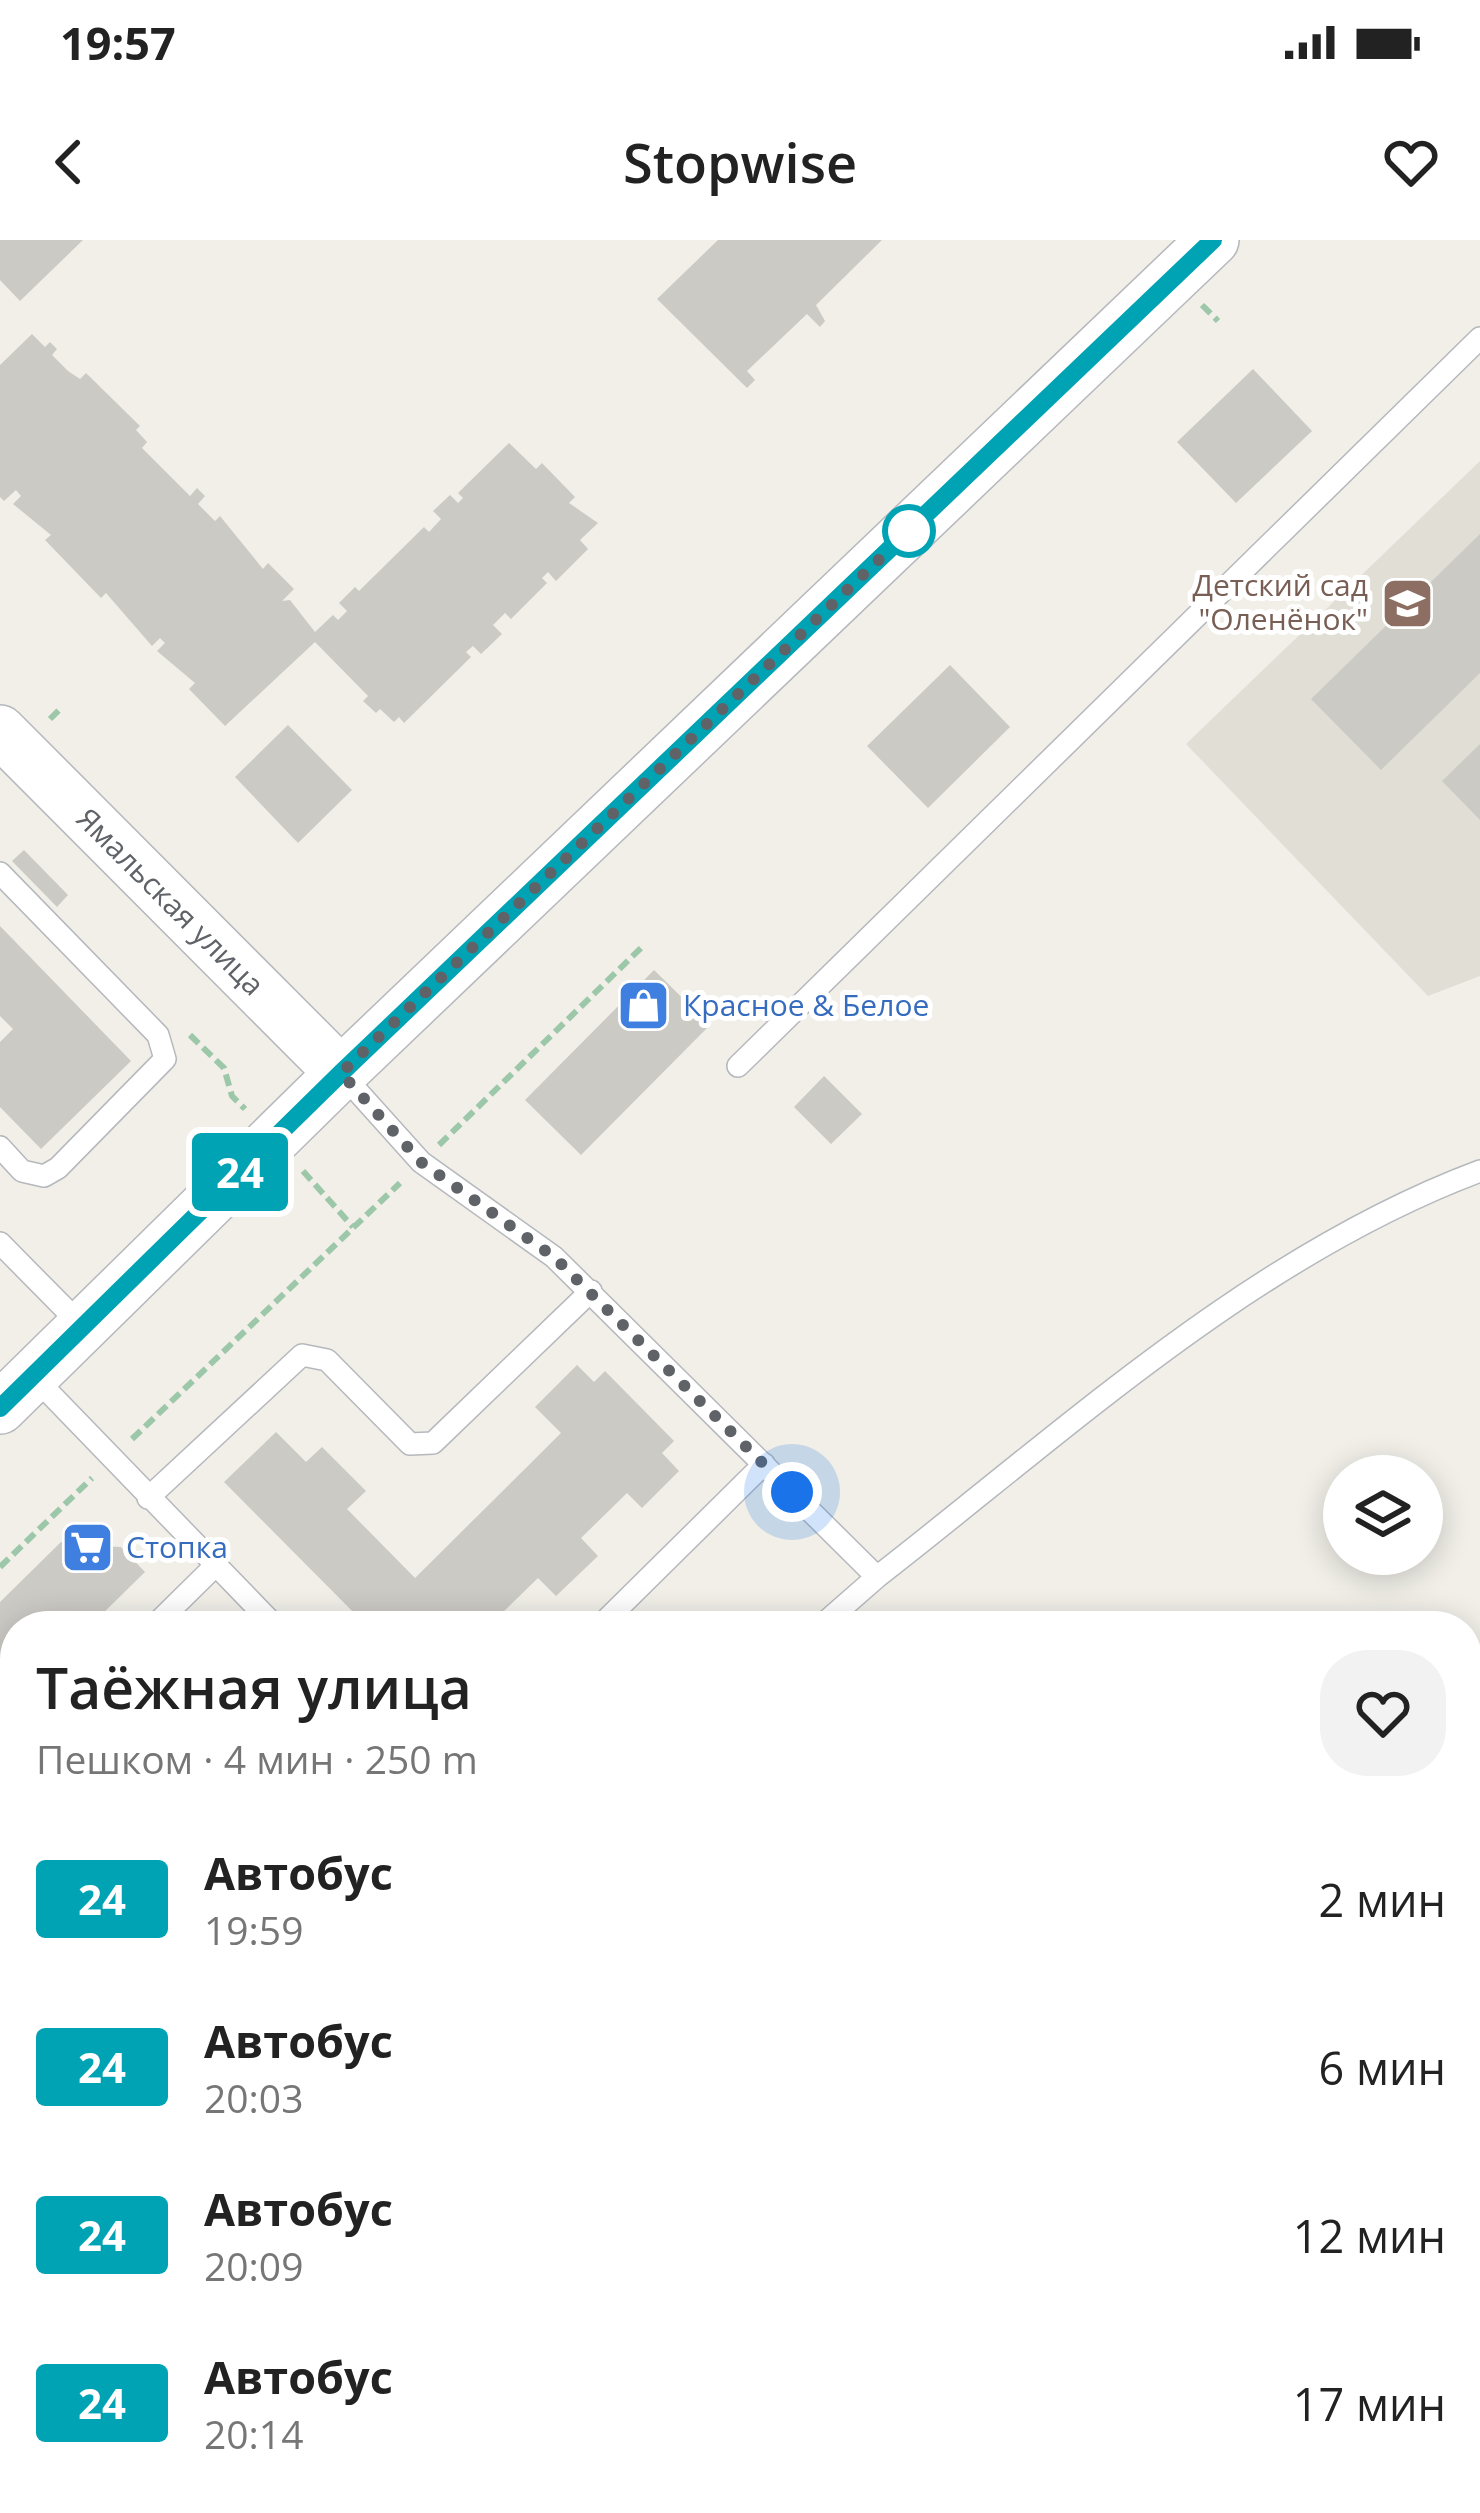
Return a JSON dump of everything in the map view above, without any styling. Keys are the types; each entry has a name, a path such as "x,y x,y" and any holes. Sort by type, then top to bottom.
{"street":[{"path":"16,1392 341,1073 1213,240"},
{"name":"Ямальская улица","path":"0,731 341,1073"}],"lane":[{"path":"738,1066 1480,338"},
{"path":"0,873 158,1035 165,1059 75,1152 44,1176 22,1171 0,1148"},
{"path":"341,1073 421,1162 554,1257 591,1291 877,1577"},
{"path":"838,1611 1192,1331 1324,1247 1480,1171"},
{"path":"0,1243 81,1325"},
{"path":"148,1498 302,1355 327,1360 410,1444 433,1443 591,1291"},
{"path":"16,1392 110,1460 260,1611"},
{"path":"615,1611 764,1464"},
{"path":"169,1611 215,1566"}],"path":[{"path":"0,1567 643,946"}],"shaded area":[{"name":"Детский сад \"Оленёнок\"","path":"1480,461 1480,976 1428,996 1186,744"}],"building":[{"path":"0,240 83,240 20,301 0,280"},
{"path":"718,240 882,240 816,305 825,321 820,327 807,314 747,371 755,380 747,388 657,299"},
{"path":"32,334 45,347 50,342 57,349 52,355 68,371 80,379 86,373 140,426 136,430 147,442 142,448 190,496 197,488 205,496 198,504 215,521 220,516 263,569 268,563 294,589 282,601 290,600 315,632 333,615 338,620 347,611 339,603 355,587 359,591 424,527 429,532 441,519 433,511 450,495 458,503 463,498 458,493 509,443 536,469 542,463 575,497 569,503 598,523 580,540 588,549 556,581 548,572 542,578 547,583 511,619 505,613 493,625 502,634 481,654 473,646 466,652 471,657 404,723 399,717 394,722 380,709 376,713 363,701 368,696 315,642 225,726 189,689 195,683 157,651 165,643 160,638 152,646 106,593 101,598 45,540 51,535 13,504 21,496 16,490 4,501 0,497 0,365"},
{"path":"1253,369 1312,431 1236,503 1177,442"},
{"path":"1480,534 1480,673 1381,770 1311,699"},
{"path":"950,665 1010,727 928,808 867,746"},
{"path":"288,725 352,790 298,843 235,777"},
{"path":"1480,744 1480,820 1442,781"},
{"path":"24,850 68,895 57,907 12,861"},
{"path":"0,926 131,1061 41,1149 0,1107 0,1042 13,1029 0,1016"},
{"path":"654,970 710,1025 581,1155 525,1100"},
{"path":"824,1076 862,1114 831,1144 794,1107"},
{"path":"577,1365 594,1382 605,1371 674,1441 662,1453 679,1471 642,1508 627,1493 581,1538 598,1556 556,1596 538,1578 504,1611 352,1611 224,1482 276,1432 306,1462 322,1447 366,1491 347,1509 415,1578 561,1433 535,1407"},
{"path":"86,1538 99,1546 121,1547 145,1572 105,1611 0,1611 0,1602 61,1542"}],"bus line":[{"name":"24","path":"0,1408 341,1073 1213,240"}],"place":[{"name":"Детский сад \"Оленёнок\"","path":"1407,603"},
{"name":"Красное & Белое","path":"644,1006"},
{"name":"Стопка","path":"87,1548"}],"route":[{"path":"792,1492 554,1257 421,1162 341,1073 909,531"}]}
